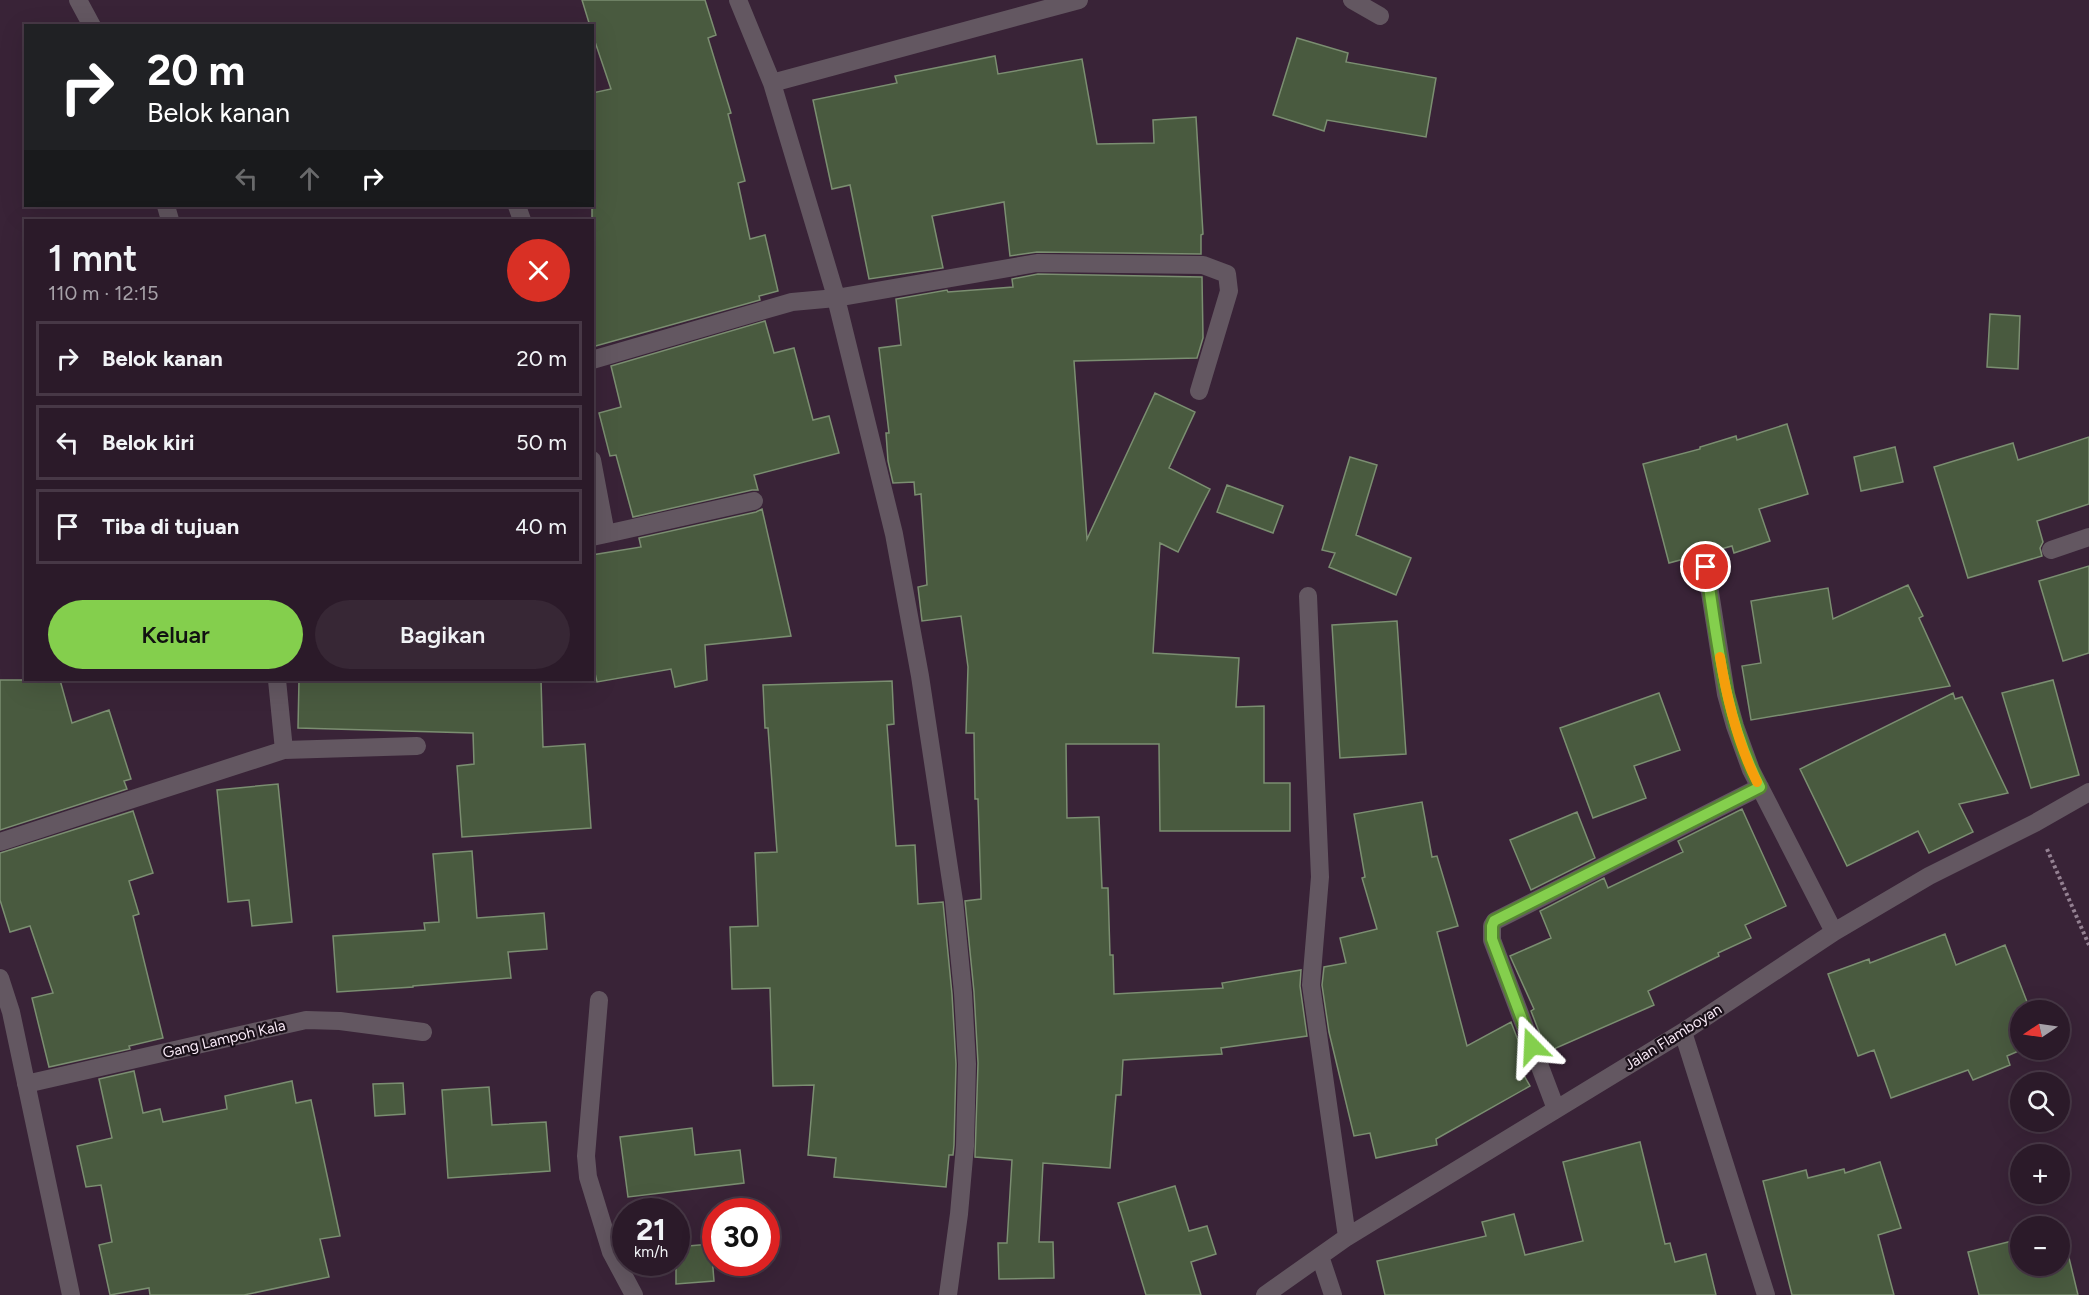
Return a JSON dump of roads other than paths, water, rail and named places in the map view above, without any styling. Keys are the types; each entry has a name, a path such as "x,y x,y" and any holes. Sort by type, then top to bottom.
{"street":[{"path":"78,0 91,24"},
{"path":"738,0 772,83 836,297 894,534 920,676 954,901 967,1064 965,1146 948,1295"},
{"path":"772,83 1079,0"},
{"path":"1352,0 1380,16"},
{"path":"594,359 792,302 836,297 1036,263 1203,265 1227,274 1229,291 1199,390"},
{"path":"594,482 599,536 754,501"},
{"path":"2051,550 2089,537"},
{"path":"1706,567 1726,694 1735,726 1760,787 1834,932"},
{"path":"1308,596 1320,877 1311,985 1347,1237"},
{"path":"277,681 284,750"},
{"path":"0,842 284,750 417,746"},
{"path":"1556,1109 1492,939 1494,921 1760,787"},
{"name":"Jalan Flamboyan","path":"1265,1295 1347,1237 1683,1032 1834,932 1929,876 2036,823 2089,792"},
{"path":"0,978 11,1012 71,1295"},
{"path":"599,1000 592,1095 586,1129 588,1177 610,1252 634,1295"},
{"name":"Gang Lampoh Kala","path":"26,1084 306,1020 340,1021 423,1032"},
{"path":"1683,1032 1766,1295"},
{"path":"1320,1256 1333,1295"}]}
